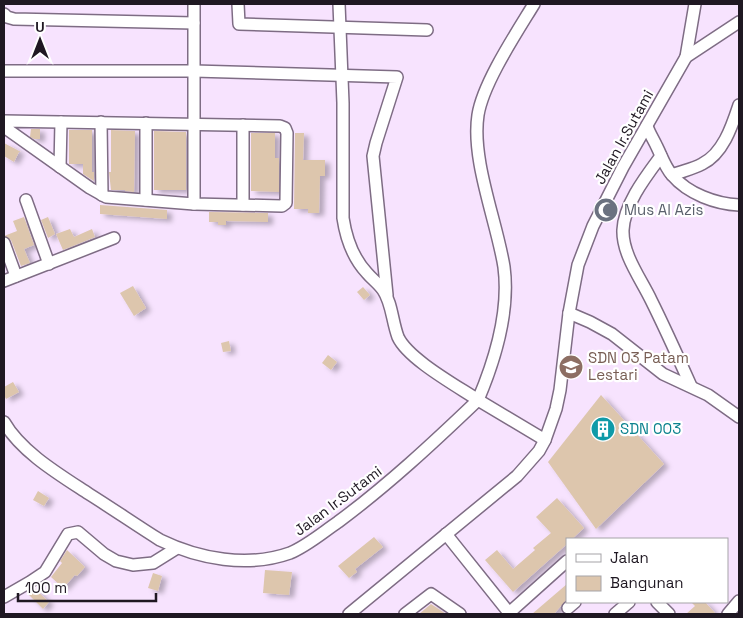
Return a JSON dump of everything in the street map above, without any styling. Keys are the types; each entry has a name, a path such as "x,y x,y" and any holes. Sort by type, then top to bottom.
{"street":[{"path":"194,4 194,204"},
{"path":"238,4 239,24 427,30"},
{"path":"338,4 342,76 343,218 346,233 357,261 382,288 388,299"},
{"path":"478,400 490,373 503,314 505,285 500,251 480,160 477,116 489,84 534,4"},
{"path":"686,57 695,4"},
{"path":"4,14 14,19 194,23"},
{"name":"Jalan Ir.Sutami","path":"349,614 517,476 530,463 545,440 556,409 569,313 578,265 593,226 623,167 686,57 739,22"},
{"path":"4,71 194,71 397,77 374,156 388,299 394,326 403,346 419,360 478,400 545,440"},
{"path":"672,175 702,164 715,153 725,141 739,106"},
{"path":"4,121 280,126 284,128 286,133 286,203 284,206 194,204 102,196 4,127"},
{"path":"60,122 60,167"},
{"path":"101,122 102,196"},
{"path":"146,123 146,200"},
{"path":"243,125 243,205"},
{"path":"647,126 672,175 687,188 697,194 726,204 739,205"},
{"path":"661,156 638,188 622,229 623,238 629,257 667,332 691,386"},
{"path":"26,200 49,264"},
{"path":"4,281 114,238"},
{"path":"4,243 16,276"},
{"path":"569,313 607,331 663,374 708,395 739,416"},
{"name":"Jalan Ir.Sutami","path":"4,426 33,454 59,474 160,540 177,548 207,557 242,560 278,556 290,553 305,545 367,500 419,457 478,400"},
{"path":"4,597 45,572 68,534 72,532 80,533 99,550 116,561 133,565 153,563 177,548"},
{"path":"446,534 510,614 566,562"},
{"path":"405,614 431,594 460,614"},
{"path":"615,614 628,603"},
{"path":"658,603 669,614"}],"building":[{"path":"31,129 40,129 40,139 30,137"},
{"path":"69,130 92,130 92,172 94,172 94,181 83,174 83,164 69,164"},
{"path":"111,130 135,131 134,192 111,190 109,172 111,172"},
{"path":"154,131 186,132 186,190 154,190"},
{"path":"251,133 275,133 275,158 279,158 279,192 251,191"},
{"path":"295,133 304,133 303,160 325,160 325,176 320,176 319,213 308,213 308,209 294,209"},
{"path":"4,143 21,152 19,152 14,162 4,156"},
{"path":"100,205 167,210 167,219 100,214"},
{"path":"209,212 268,213 268,222 226,221 226,225 218,225 218,222 209,222"},
{"path":"24,217 34,245 24,249 30,263 21,266 11,240 4,236 17,231 13,221"},
{"path":"48,217 55,234 48,238 41,220"},
{"path":"70,229 74,237 92,229 95,237 63,250 56,234"},
{"path":"133,286 146,308 134,316 120,293"},
{"path":"363,287 370,295 364,300 357,292"},
{"path":"229,341 231,351 223,352 221,343"},
{"path":"328,355 337,362 331,370 322,363"},
{"path":"13,382 19,392 6,399 4,387"},
{"name":"SDN 003","path":"601,395 664,464 596,529 548,462"},
{"path":"38,491 49,498 44,506 33,500"},
{"path":"557,498 584,528 573,538 566,538 566,545 513,592 485,560 497,550 513,569 551,533 536,517"},
{"path":"374,537 383,547 355,569 357,572 349,578 338,566"},
{"path":"67,550 85,567 63,588 51,577 62,563 60,561"},
{"path":"265,570 292,572 289,595 263,593"},
{"path":"153,573 162,576 158,591 148,588"},
{"path":"566,585 566,600 554,614 532,614"},
{"path":"34,588 49,602 43,609 27,593"},
{"path":"692,603 706,603 716,614 686,614 695,606"},
{"path":"431,604 446,614 419,614"}],"place":[{"name":"Mus Al Azis","path":"606,210"},
{"name":"SDN 03 Patam Lestari","path":"571,367"},
{"name":"SDN 003","path":"603,429"}]}
